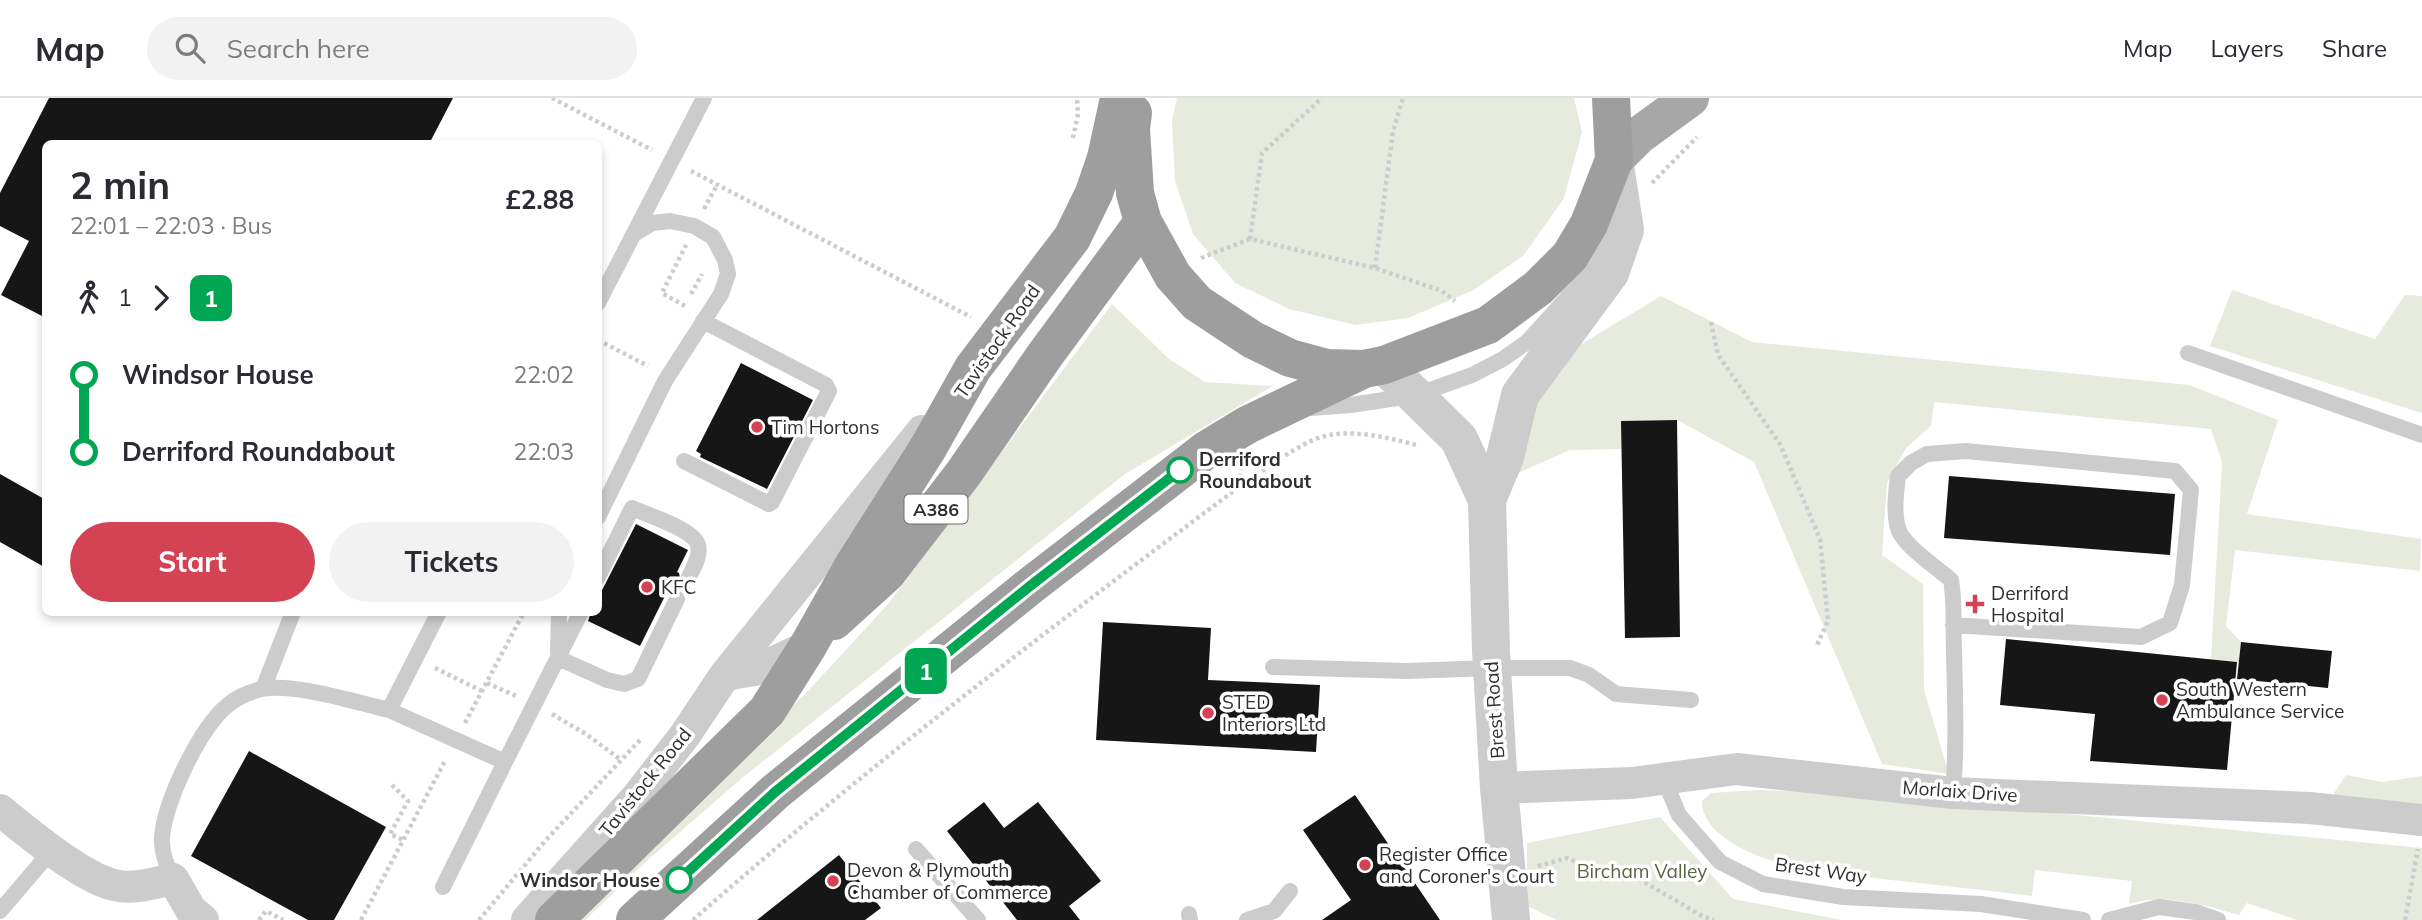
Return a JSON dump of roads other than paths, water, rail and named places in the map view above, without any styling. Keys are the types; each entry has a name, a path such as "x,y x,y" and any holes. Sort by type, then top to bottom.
{"highway":[{"path":"635,920 775,792 1030,586 1206,450 1247,425 1374,367 1488,326 1538,288 1570,256 1589,224 1614,160 1611,98"},
{"path":"1130,100 1131,158 1135,193 1143,222 1172,276 1197,303 1253,341 1290,358 1327,368 1374,367"},
{"name":"Tavistock Road","path":"554,920 767,711 973,368 1072,238 1094,193 1130,100"},
{"name":"Tavistock Road","path":"808,646 887,573 963,474 1018,392 1143,222"}],"main road":[{"path":"1614,160 1637,136 1696,115"}],"street":[{"name":"Brest Road","path":"1487,500 1505,457 1520,395 1610,273 1625,230 1614,160"},
{"name":"Brest Road","path":"1374,367 1416,395 1460,439 1487,500 1492,668 1511,920"},
{"path":"724,675 973,368"},
{"name":"Tavistock Road","path":"527,920 637,797 685,735 724,675 760,668 808,646"},
{"name":"Morlaix Drive","path":"1499,788 1632,783 1737,769 1953,793 2310,808 2422,820"},
{"path":"0,810 52,850 94,877 114,885 138,887 173,880 191,910 203,920"}],"lane":[{"path":"602,296 704,98"},
{"path":"1282,410 1351,405 1416,395 1472,375 1503,359 1527,342 1577,287 1605,229 1614,160"},
{"path":"602,509 665,381 721,293 728,274 725,260 712,237 694,226 670,221 652,223 636,233"},
{"path":"684,461 769,503 829,391 826,384 701,323"},
{"path":"2188,353 2422,435"},
{"path":"1953,625 2141,637 2170,623 2182,585 2191,491 2175,471 1966,451 1927,454 1911,463 1898,476 1899,532 1912,547 1951,579 1954,596 1953,625 1956,749 1953,793"},
{"path":"602,569 632,508 691,534 699,546 698,558 689,577"},
{"path":"558,658 607,680 624,684 638,679 677,599"},
{"path":"263,689 291,616"},
{"path":"389,710 437,616"},
{"path":"558,658 559,616"},
{"path":"443,887 579,616"},
{"path":"1273,667 1407,671 1570,668 1589,675 1616,694 1691,701"},
{"path":"173,880 161,842 164,818 178,779 197,746 226,706 246,694 263,689 283,688 389,710 505,762"},
{"name":"Brest Way","path":"1664,779 1679,815 1720,862 1763,884 1843,897 1981,904 2083,920"},
{"path":"916,849 978,920"},
{"path":"0,911 52,850"},
{"path":"1247,920 1274,911 1290,891"},
{"path":"2109,920 2159,907 2196,912 2218,920"}],"place":[{"name":"Tim Hortons","path":"757,427"},
{"name":"Derriford Roundabout","path":"1180,470"},
{"name":"KFC","path":"647,587"},
{"name":"Derriford Hospital","path":"1975,604"},
{"name":"South Western Ambulance Service","path":"2162,700"},
{"name":"STED Interiors Ltd","path":"1208,713"},
{"name":"Register Office and Coroner's Court","path":"1365,865"},
{"name":"Windsor House","path":"679,880"},
{"name":"Devon & Plymouth Chamber of Commerce","path":"833,881"}],"park label":[{"name":"Bircham Valley","path":"1642,871"}]}
